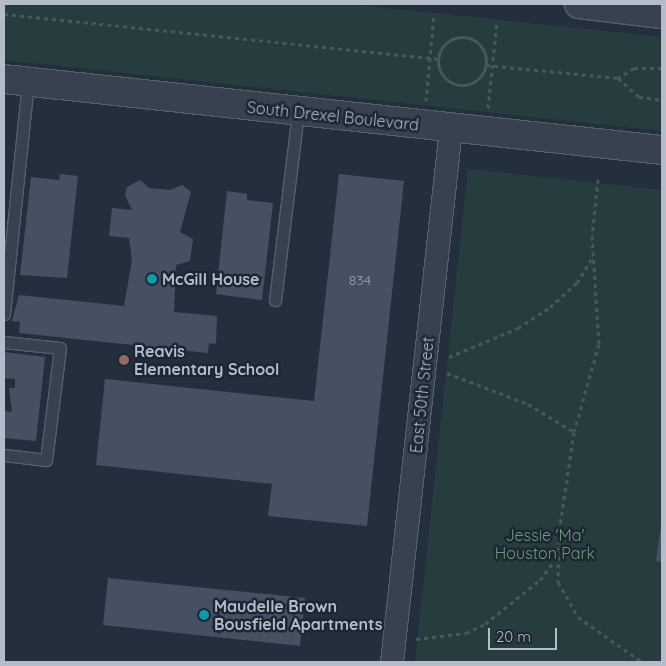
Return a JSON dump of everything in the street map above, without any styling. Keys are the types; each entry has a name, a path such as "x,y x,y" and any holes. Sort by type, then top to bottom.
{"street":[{"path":"579,4 662,14"},
{"name":"South Drexel Boulevard","path":"16,81 450,129 662,150"},
{"name":"East 50th Street","path":"392,662 450,129"}],"lane":[{"path":"4,314 16,81"},
{"path":"275,300 298,112"},
{"path":"4,342 60,348 46,460 4,456"}],"path":[{"path":"4,14 437,59"},
{"path":"425,104 434,14"},
{"path":"488,110 497,21"},
{"path":"464,37 478,43 486,65 472,84 455,85 442,75 437,59 443,45 464,37"},
{"path":"486,65 618,78 639,97 662,100"},
{"path":"618,78 634,68 662,68"},
{"path":"598,179 592,257 600,306 599,344 574,432 557,559 558,582 578,617 642,662"},
{"path":"425,365 518,328 576,283 592,257"},
{"path":"425,365 501,392 574,432"},
{"path":"395,638 442,638 485,624 540,580 557,559"}],"green space":[{"path":"4,4 347,4 662,37 662,131 4,60"},
{"name":"Jessie 'Ma' Houston Park","path":"468,169 662,190 662,662 415,662"}],"building":[{"path":"60,174 78,176 67,278 20,275 31,177 59,180"},
{"path":"339,174 404,181 367,526 268,516 272,484 96,465 105,379 314,401"},
{"name":"McGill House","path":"140,180 149,188 170,190 182,185 191,192 180,232 193,239 190,261 176,265 174,312 217,316 216,344 209,343 208,353 19,333 20,322 12,321 19,295 124,306 132,260 129,238 109,236 112,208 132,210 125,195 127,187"},
{"path":"227,191 247,194 247,200 273,203 262,300 216,294"},
{"path":"4,352 45,357 36,441 4,438 4,411 12,412 9,388 15,388 15,379 4,378"},
{"path":"662,516 662,562 656,561"},
{"name":"Maudelle Brown Bousfield Apartments","path":"108,578 305,598 300,646 103,625"}],"place":[{"name":"McGill House","path":"152,279"},
{"name":"Reavis Elementary School","path":"124,360"},
{"name":"Maudelle Brown Bousfield Apartments","path":"204,615"}]}
